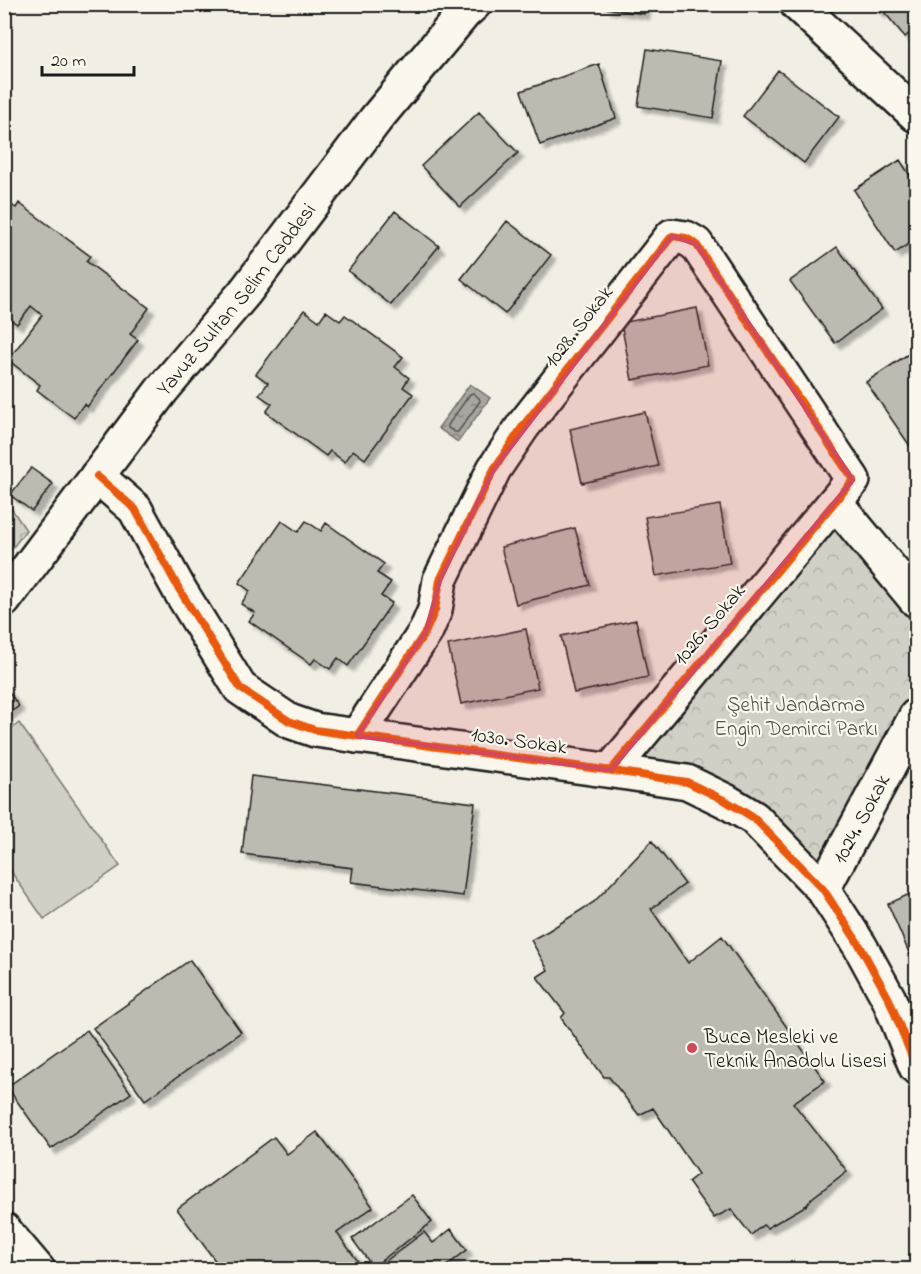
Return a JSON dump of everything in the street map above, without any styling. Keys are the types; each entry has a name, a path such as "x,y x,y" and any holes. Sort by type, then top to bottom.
{"street":[{"name":"Yavuz Sultan Selim Caddesi","path":"4,600 162,390 245,292 376,119 474,4"},
{"path":"797,4 916,115"},
{"name":"1028. Sokak","path":"357,736 426,631 435,610 440,580 494,469 524,426 672,236 686,238 696,244 853,480 835,502"},
{"name":"1030. Sokak","path":"97,476 135,509 179,589 240,688 289,721 315,730 611,770 687,783 726,801 754,818 823,889 860,946 889,999 916,1067"},
{"path":"835,502 916,600"},
{"name":"1026. Sokak","path":"611,770 835,502"},
{"name":"1024. Sokak","path":"823,889 916,716"},
{"path":"4,1230 38,1269"}],"highlighted area":[{"path":"672,236 696,244 853,480 611,770 357,736 426,631 440,580 494,469"}],"green space":[{"path":"5,499 26,530 4,558"},
{"name":"Şehit Jandarma Engin Demirci Parkı","path":"835,502 916,600 916,720 823,889 754,818 627,773"},
{"path":"19,723 120,866 44,919 5,863 5,734"}],"water":[{"path":"470,384 490,398 458,442 438,428"}],"building":[{"path":"606,4 645,4 644,14 606,8"},
{"path":"872,4 889,4 880,13"},
{"path":"895,4 916,4 916,28 905,37 885,13"},
{"path":"647,49 722,61 713,118 638,106"},
{"path":"599,64 616,118 540,145 521,91"},
{"path":"778,70 839,117 804,163 743,116"},
{"path":"479,112 518,153 460,207 421,166"},
{"path":"900,160 916,185 916,239 895,253 854,190"},
{"path":"4,200 16,208 19,203 90,256 86,261 149,308 130,334 138,340 87,407 84,404 74,418 37,390 40,385 8,360 42,315 31,306 17,324 4,315"},
{"path":"395,211 439,246 391,305 348,271"},
{"path":"507,221 551,255 505,314 461,279"},
{"path":"837,247 882,309 835,343 790,281"},
{"path":"697,308 708,365 632,380 621,323"},
{"path":"304,310 319,321 326,311 340,321 345,315 403,357 395,367 409,378 403,387 413,394 365,459 353,450 345,462 330,451 326,456 266,412 272,404 259,395 268,383 256,374"},
{"path":"916,349 916,442 910,446 866,382"},
{"path":"645,412 658,466 582,483 570,429"},
{"path":"31,468 53,484 32,511 10,495"},
{"path":"720,505 730,563 656,576 645,517"},
{"path":"282,521 298,532 306,521 321,531 326,523 384,564 377,573 391,582 381,596 392,603 348,666 338,658 330,669 315,659 311,664 249,621 255,613 241,604 250,591 239,583"},
{"path":"575,528 590,585 516,604 501,547"},
{"path":"636,620 648,677 574,693 561,636"},
{"path":"526,629 538,688 461,704 448,645"},
{"path":"6,688 19,706 4,717 4,689"},
{"path":"251,776 475,803 463,896 351,882 353,868 242,854"},
{"path":"916,805 916,821 909,817"},
{"name":"Buca Mesleki ve Teknik Anadolu Lisesi","path":"652,841 685,884 651,909 688,963 722,936 825,1081 793,1103 847,1171 812,1198 807,1205 767,1228 763,1225 751,1235 731,1209 714,1218 688,1182 698,1174 653,1108 639,1115 609,1077 604,1077 561,1018 565,1013 537,977 548,970 531,940 594,902"},
{"path":"916,891 916,969 888,904"},
{"path":"190,960 241,1032 145,1100 93,1028"},
{"path":"87,1030 131,1093 51,1149 7,1087"},
{"path":"317,1132 373,1207 337,1233 360,1264 352,1270 222,1270 177,1209 274,1137 287,1154"},
{"path":"412,1195 432,1222 373,1267 352,1239"},
{"path":"451,1229 467,1250 441,1270 374,1270 424,1232 433,1243"}],"cycle path":[{"path":"357,736 426,631 435,610 440,580 494,469 523,426 672,236 686,238 696,244 853,480 611,770"},
{"path":"97,476 135,509 179,589 240,688 289,721 315,730 687,782 754,818 823,889 860,946 889,999 916,1067"}],"place":[{"name":"Buca Mesleki ve Teknik Anadolu Lisesi","path":"692,1048"}]}
